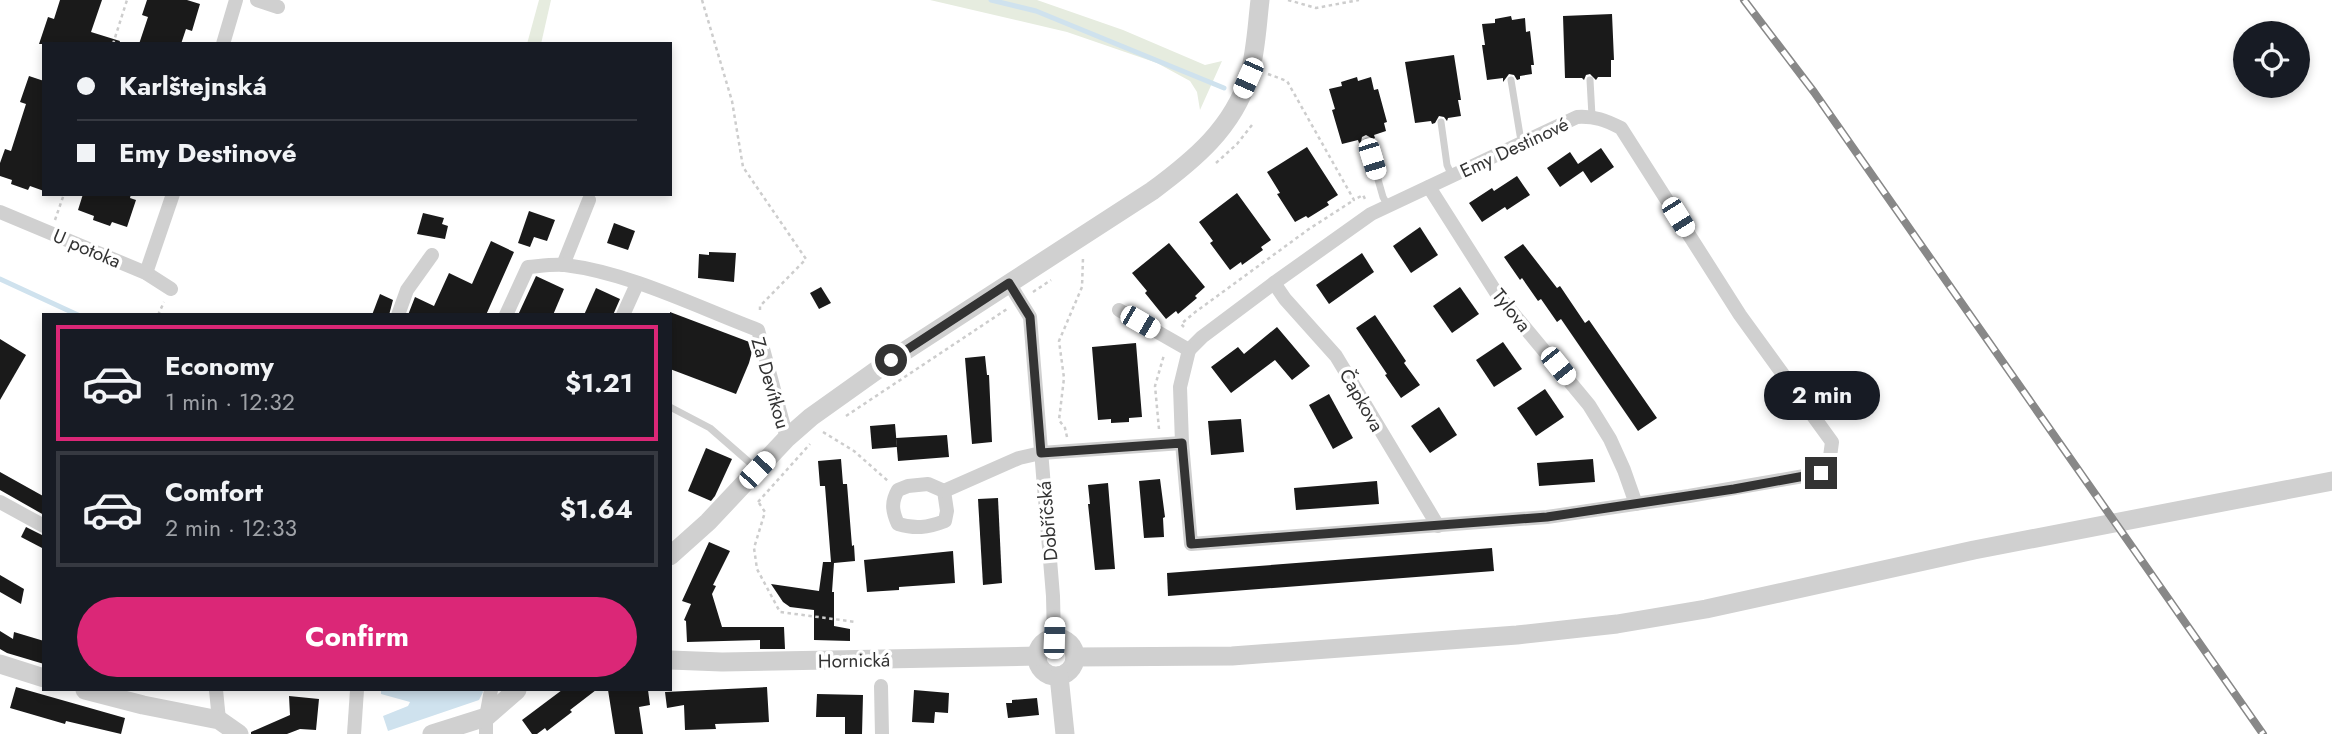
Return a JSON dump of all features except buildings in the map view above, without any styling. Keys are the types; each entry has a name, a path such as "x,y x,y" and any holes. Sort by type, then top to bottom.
{"street":[{"path":"224,42 236,0"},
{"path":"257,0 278,8"},
{"path":"672,553 708,522 787,438 811,417 891,360 1152,191 1187,165 1209,144 1228,119 1248,78 1261,0"},
{"name":"Emy Destinové","path":"1592,116 1621,128 1740,315 1832,442 1829,464 1821,473 1788,481 1547,517 1191,544 1180,387 1189,351 1202,337 1371,214 1577,117 1592,116"},
{"name":"Tylova","path":"1429,187 1497,294 1589,405 1610,439 1636,504"},
{"path":"146,273 172,196"},
{"path":"563,265 589,200"},
{"name":"U potoka","path":"0,212 146,273 171,289"},
{"path":"399,313 407,290 432,255"},
{"name":"Za Devítkou","path":"507,313 528,267 563,265 607,274 637,284 758,330 787,438"},
{"name":"Dobříčská","path":"1009,283 1030,317 1053,596 1054,638"},
{"name":"Čapkova","path":"1274,283 1336,356 1438,526"},
{"path":"624,313 637,284"},
{"path":"1119,310 1189,351"},
{"path":"944,491 947,511 944,521 914,528 898,524 893,514 893,505 898,490 908,485 928,484 944,491 1019,458 1041,453 1182,443"},
{"path":"1075,657 1233,656 1517,635 1617,624 1706,609 1974,550 2332,481"},
{"path":"0,502 42,525"},
{"path":"1054,638 1066,641 1075,657 1070,669 1059,676 1046,673 1041,668 1038,656 1042,644 1054,638"},
{"name":"Hornická","path":"672,660 722,662 1038,656"},
{"path":"0,664 42,677"},
{"path":"1059,676 1065,734"},
{"path":"881,687 882,734"},
{"path":"89,691 219,720 239,734"},
{"path":"216,691 219,720"},
{"path":"354,734 357,691"},
{"path":"486,726 491,691"},
{"path":"432,734 486,726 516,691"}],"lane":[{"path":"1511,80 1523,142"},
{"path":"1590,80 1592,116"},
{"path":"1441,122 1447,165 1452,176"},
{"path":"1367,141 1388,206"},
{"path":"672,408 710,428 757,470"}],"path":[{"path":"114,42 127,0"},
{"path":"702,0 732,101 743,167 806,259 760,306 758,330"},
{"path":"1289,0 1316,8 1359,0"},
{"path":"1268,74 1287,81 1354,200"},
{"path":"1188,334 1181,324 1309,229 1363,195 1371,214"},
{"path":"50,233 63,196"},
{"path":"1069,452 1066,428 1059,420 1064,378 1059,341 1082,287 1083,258"},
{"path":"843,418 1012,306"},
{"path":"1159,430 1155,386 1163,355 1174,358"},
{"path":"833,425 790,464 758,502 765,512 754,548 757,569 780,612 856,622"},
{"path":"823,432 854,451 898,490"}],"shaded area":[{"path":"539,0 551,0 541,42 528,42"},
{"path":"930,0 1037,0 1123,30 1205,65 1222,61 1200,110 1197,92 1190,81 1157,63 1067,32"}],"water":[{"path":"381,691 483,692 479,700 388,731 383,716 408,706 410,702 381,694"}],"waterway":[{"path":"991,0 1036,11 1224,88"},
{"path":"0,279 74,313"}],"railway":[{"path":"1744,0 1814,92 2263,734"}],"route":[{"path":"891,360 1009,283 1030,317 1041,453 1182,443 1191,544 1547,517 1821,473"}]}
